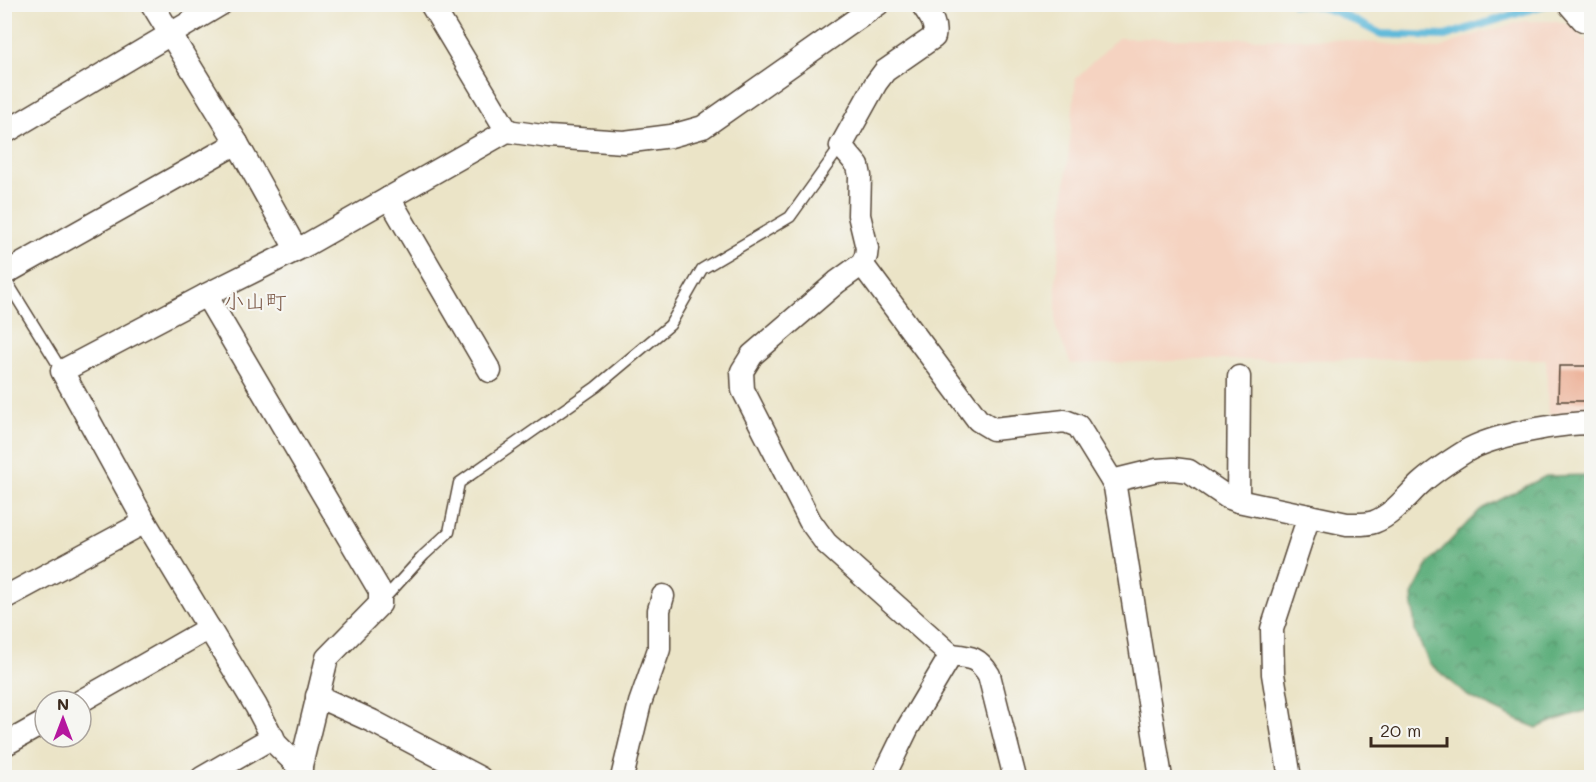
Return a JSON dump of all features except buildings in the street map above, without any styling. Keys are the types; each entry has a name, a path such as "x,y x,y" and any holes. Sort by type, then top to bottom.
{"street":[{"path":"152,4 237,143 296,249"},
{"path":"4,133 221,4"},
{"path":"431,4 507,131"},
{"path":"299,773 276,744 256,706 145,522 62,371 296,249 507,131 549,137 624,142 671,136 704,127 878,4"},
{"path":"922,4 932,18 935,27 934,37 885,71 841,146 858,166 860,215 867,248 866,256 862,264 837,282 752,355 742,371 743,390 810,521 826,543 951,656 966,657 983,665 989,675 1016,777"},
{"path":"1569,4 1583,20 1592,23"},
{"path":"4,276 237,143"},
{"path":"389,198 490,371"},
{"path":"862,264 978,420 993,429 1065,421 1078,426 1112,481 1115,487 1161,777"},
{"path":"206,295 380,591 380,604 327,658 299,773"},
{"path":"1238,501 1239,377"},
{"path":"1112,481 1157,470 1189,471 1227,497 1238,501 1347,524 1373,522 1388,515 1421,483 1445,464 1469,450 1504,437 1571,423 1592,423"},
{"path":"1290,777 1273,674 1272,629 1309,516"},
{"path":"4,598 145,522"},
{"path":"622,777 640,703 659,649 659,610 663,596"},
{"path":"93,694 209,628"},
{"path":"883,777 907,729 951,656"},
{"path":"317,696 372,721 480,777"},
{"path":"4,745 33,729"},
{"path":"202,777 273,737"}],"lane":[{"path":"380,604 424,555 450,532 459,483 596,387 670,325 702,269 790,217 841,146"},
{"path":"4,276 62,371"}],"shaded area":[{"path":"1524,21 1557,21 1574,26 1584,40 1591,40 1591,408 1548,415 1546,359 1205,360 1071,364 1056,328 1056,280 1076,78 1118,38 1335,39 1438,49 1470,36"}],"green space":[{"path":"1591,475 1591,709 1537,728 1468,696 1429,663 1415,631 1412,595 1429,563 1480,510 1546,476"}],"waterway":[{"path":"1295,4 1313,5 1337,12 1381,34 1445,36 1547,4"}],"district":[{"name":"小山町","path":"255,300"}]}
